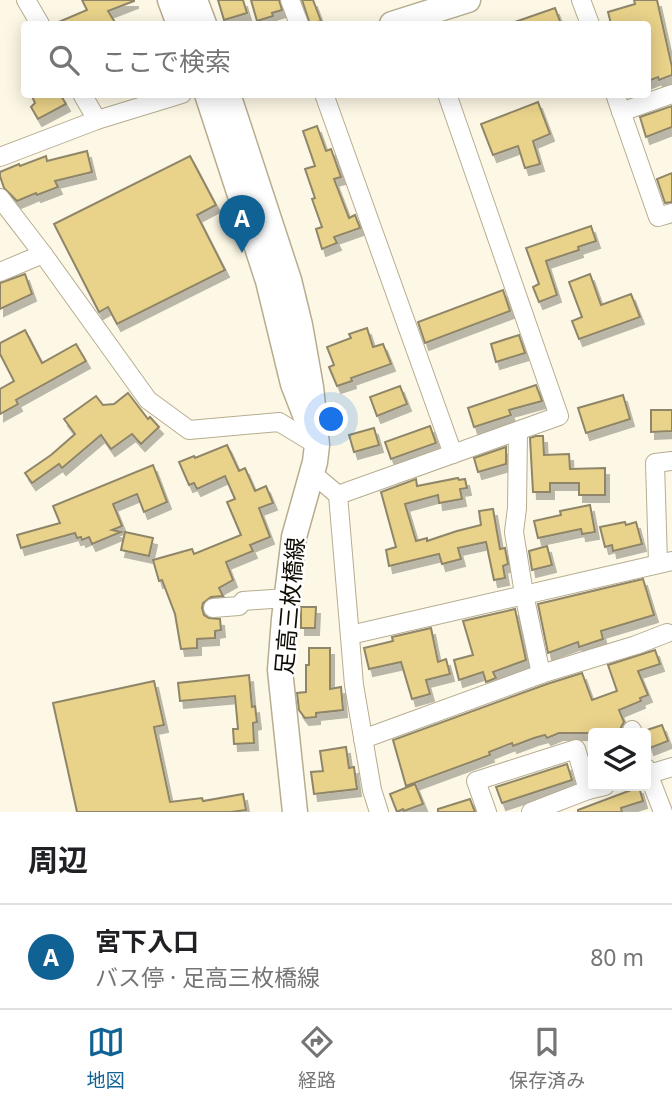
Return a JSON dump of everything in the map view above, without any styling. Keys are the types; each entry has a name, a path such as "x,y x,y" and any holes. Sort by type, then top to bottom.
{"main road":[{"path":"170,0 178,21"},
{"path":"195,0 203,21"},
{"path":"400,21 418,13 468,0"},
{"path":"208,98 268,281 293,384 317,445"},
{"name":"足高三枚橋線","path":"229,98 289,280 311,387 317,445 315,462 294,537 280,670 295,812"}],"street":[{"path":"26,0 38,21"},
{"path":"290,0 298,21"},
{"path":"581,0 589,21"},
{"path":"621,112 672,94"},
{"path":"84,98 97,120"},
{"path":"0,157 97,120 169,98"},
{"path":"325,98 453,454"},
{"path":"338,495 559,416 448,98"},
{"path":"616,98 658,217 672,213"},
{"path":"0,198 148,400 189,430 279,422 317,445"},
{"path":"0,272 43,254"},
{"path":"518,431 514,533 541,674"},
{"path":"350,635 665,562 655,463 672,461"},
{"path":"312,473 338,495 354,685 372,790 379,812"},
{"path":"213,608 239,606 243,601 286,598"},
{"path":"363,739 541,674 667,633"},
{"path":"487,812 476,781 576,749 588,771"},
{"path":"651,771 672,767"},
{"path":"651,782 663,812"},
{"path":"531,812 589,791"}],"building":[{"path":"82,0 134,0 108,11 114,21 61,21 87,10"},
{"path":"218,0 243,0 247,13 224,20"},
{"path":"251,0 279,0 282,10 257,21"},
{"path":"302,0 313,0 321,21 309,21"},
{"path":"634,0 657,0 672,75 651,80 651,21 610,21 608,12 635,4"},
{"path":"555,8 560,21 518,21"},
{"path":"33,98 62,98 66,104 38,119 31,107 35,103"},
{"path":"538,102 550,134 533,141 540,164 525,168 518,146 493,155 481,124"},
{"path":"672,106 672,127 646,137 640,117"},
{"path":"317,126 326,151 331,149 341,177 334,179 349,218 355,215 360,228 334,237 337,243 322,249 316,229 322,227 305,169 315,166 303,131"},
{"path":"87,151 92,172 55,181 58,187 17,201 4,188 0,172 46,156 47,161"},
{"path":"190,156 216,205 197,215 225,270 117,324 108,307 99,312 54,224"},
{"path":"672,173 672,202 665,203 657,179"},
{"path":"591,226 596,241 546,261 557,295 539,302 533,287 539,284 526,248"},
{"path":"25,274 32,294 0,309 0,283"},
{"path":"590,274 601,305 631,294 640,317 579,339 572,321 582,317 569,282"},
{"path":"503,290 510,311 425,343 418,322"},
{"path":"367,328 373,347 383,344 391,364 351,378 352,381 337,386 329,367 334,365 327,347 351,338 349,334"},
{"path":"25,330 42,363 76,344 86,361 16,400 18,404 0,414 0,389 14,381 0,354 0,343"},
{"path":"519,335 525,353 496,362 491,344"},
{"path":"536,385 542,401 509,410 511,415 474,427 468,408"},
{"path":"400,386 407,404 377,416 370,397"},
{"path":"128,393 148,419 150,417 159,427 141,444 132,434 111,449 101,435 62,468 59,464 32,483 25,473 75,434 64,419 96,396 103,405 114,404"},
{"path":"623,395 630,419 586,433 578,408"},
{"path":"651,410 672,410 672,431 651,432"},
{"path":"430,426 436,443 391,459 385,442"},
{"path":"374,428 379,445 354,452 349,435"},
{"path":"543,436 544,455 569,454 570,469 605,468 605,495 579,495 579,483 550,483 550,492 533,492 530,438"},
{"path":"227,445 239,471 245,468 255,491 266,486 273,503 259,508 270,537 250,545 253,551 226,562 233,580 219,588 223,596 211,597 203,603 204,615 220,619 221,630 215,631 215,638 197,639 197,648 181,649 175,614 162,580 159,581 153,560 192,549 194,554 241,535 227,502 235,499 225,476 197,489 194,483 189,485 179,462"},
{"path":"506,447 506,464 478,472 474,458"},
{"path":"153,465 167,502 144,512 137,494 113,504 122,526 112,530 121,532 92,544 89,537 82,540 81,537 77,538 75,533 21,548 17,535 60,523 53,506"},
{"path":"416,479 417,486 465,479 467,488 460,489 462,499 439,503 438,495 405,504 416,541 427,538 427,541 481,525 479,511 493,509 500,549 505,548 508,564 503,566 505,578 494,580 486,542 458,548 461,559 442,564 439,554 389,566 386,550 396,547 381,492"},
{"path":"590,505 595,532 582,534 581,529 538,538 534,521 561,515 560,511"},
{"path":"625,522 626,525 636,522 642,544 613,551 612,545 605,547 600,527"},
{"path":"125,532 153,538 149,556 121,550"},
{"path":"547,546 552,565 532,570 529,551"},
{"path":"643,579 654,615 601,631 603,639 579,647 578,642 548,653 538,604"},
{"path":"301,607 316,607 315,628 301,628"},
{"path":"515,609 526,660 493,672 496,678 486,682 483,672 459,680 454,660 473,655 463,621"},
{"path":"431,628 438,662 446,659 450,674 426,680 430,694 412,699 401,662 369,669 364,648 393,641 392,637"},
{"path":"309,648 330,648 330,689 341,687 343,710 316,713 316,717 305,718 299,710 297,693 306,692"},
{"path":"655,650 660,664 638,671 648,695 640,698 641,701 619,710 624,722 621,728 588,728 588,733 559,733 513,746 512,743 489,752 490,755 406,786 393,740 582,673 592,700 617,691 608,665"},
{"path":"249,675 252,707 255,706 257,722 253,723 254,743 234,744 233,729 238,729 235,696 180,701 178,683"},
{"path":"154,681 164,725 154,727 170,802 202,798 203,801 243,794 246,810 77,812 53,703"},
{"path":"662,725 668,741 651,748 651,729"},
{"path":"346,747 349,768 354,767 357,789 314,794 311,772 323,771 320,751"},
{"path":"567,764 572,780 502,803 496,787"},
{"path":"415,784 423,804 397,812 390,794"},
{"path":"628,791 640,791 643,801 621,808 622,812 578,810"},
{"path":"470,799 475,812 438,812 438,809"}],"place":[{"name":"宮下入口","path":"242,253"}]}
